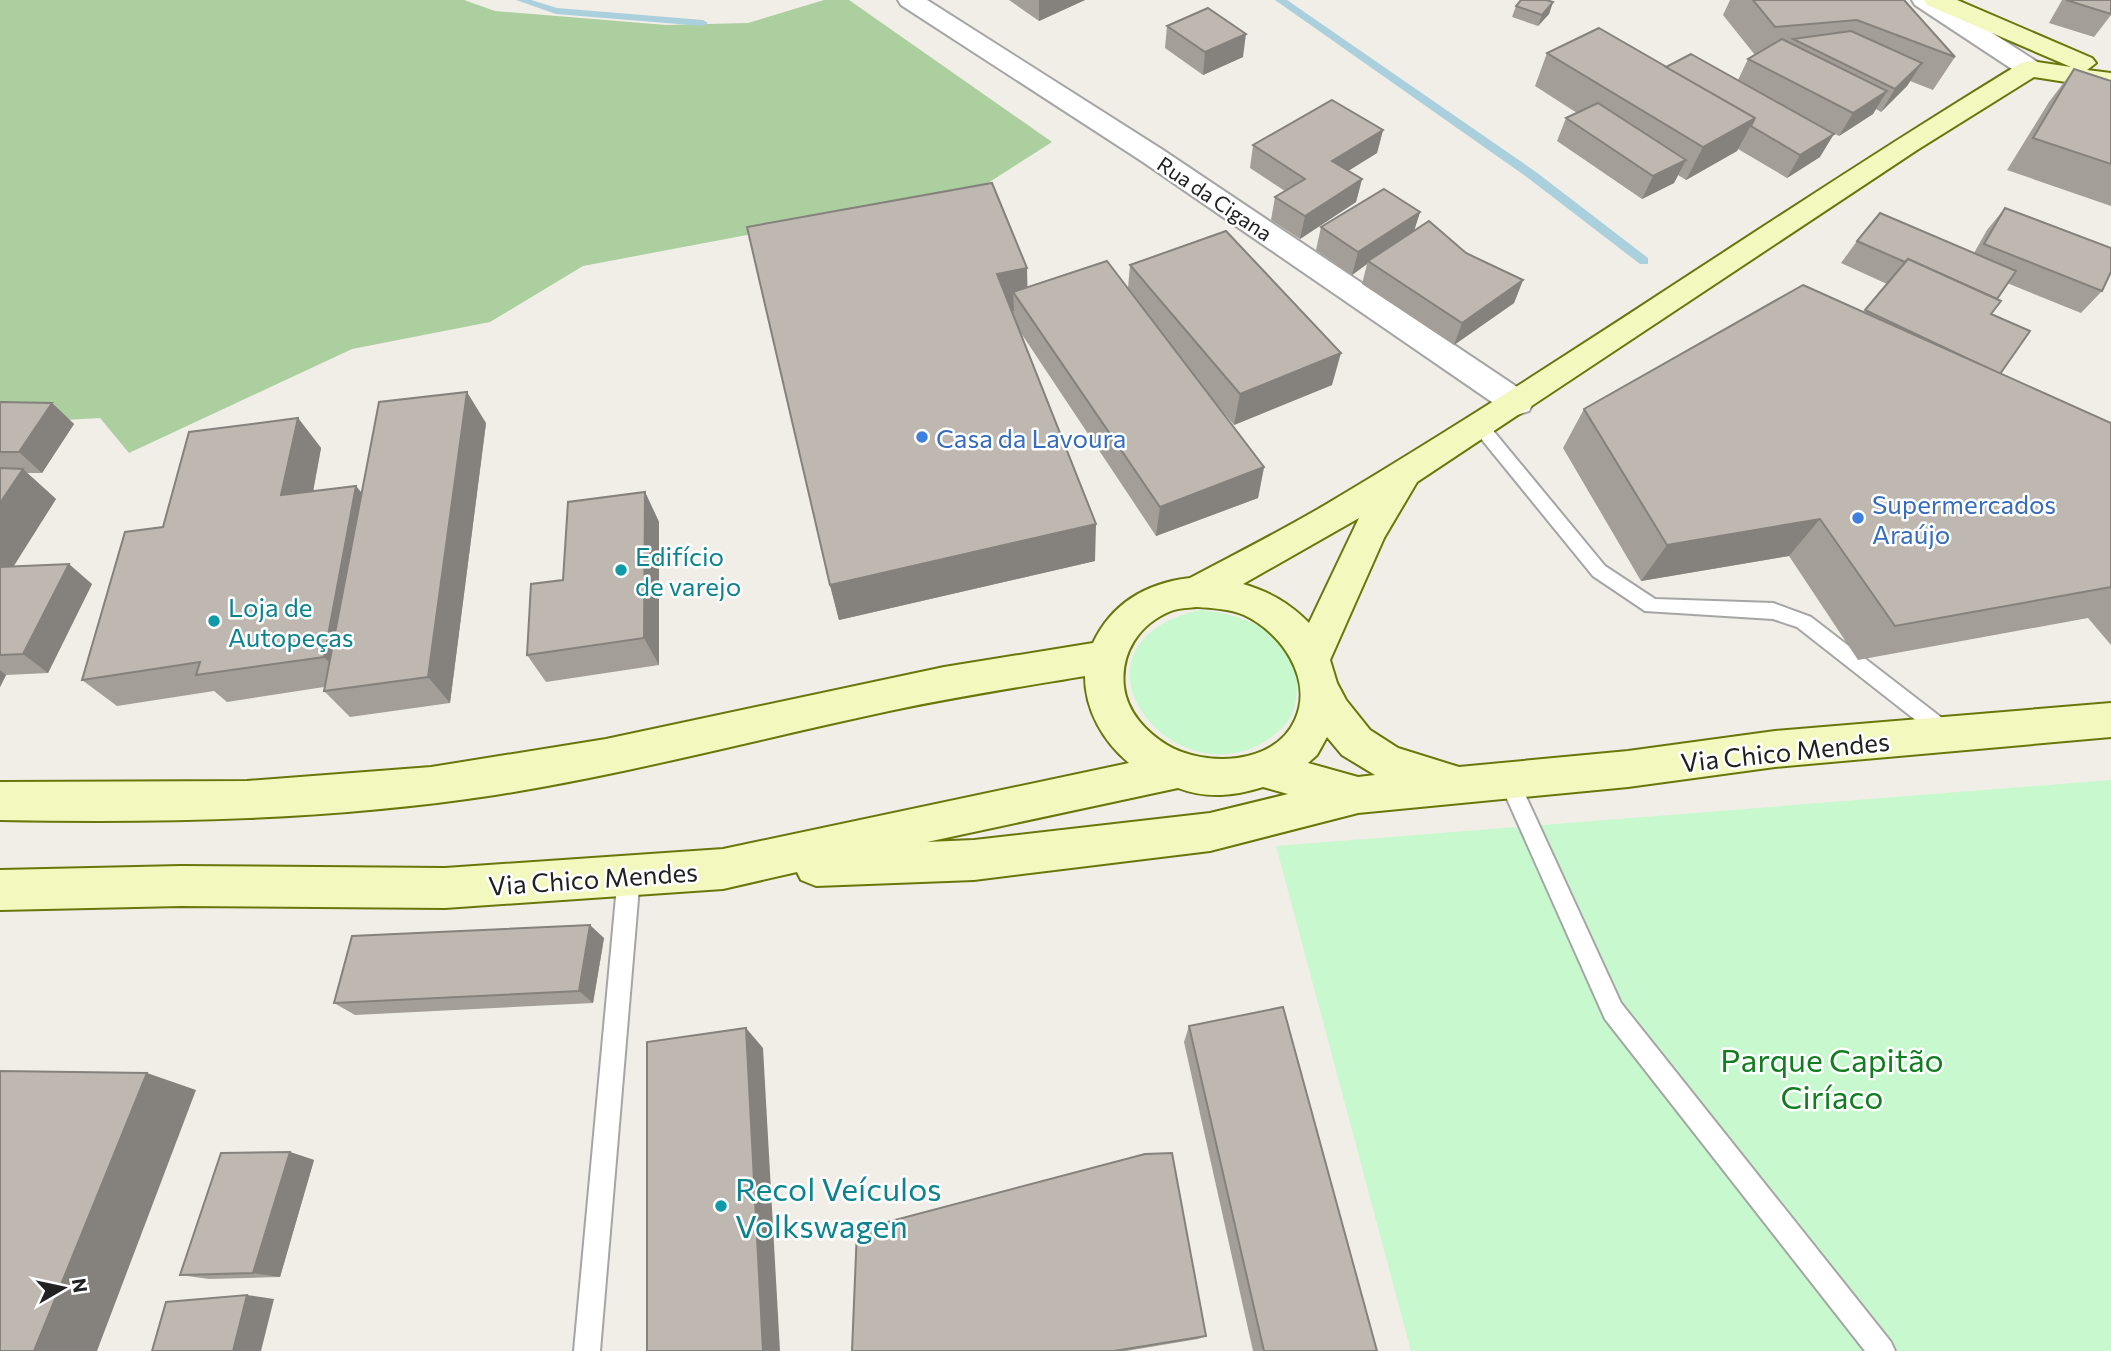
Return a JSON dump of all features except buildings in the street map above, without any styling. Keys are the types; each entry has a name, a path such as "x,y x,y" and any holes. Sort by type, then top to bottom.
{"main road":[{"path":"1936,0 2111,75"},
{"path":"1197,592 1279,549 1480,426 1895,151 2030,69 2111,81"},
{"path":"1316,673 1368,534 1406,472"},
{"path":"1197,592 1230,594 1261,605 1284,621 1303,640 1316,673 1317,714 1306,736 1288,756 1264,769 1236,777 1206,777 1176,771 1150,758 1119,729 1103,693 1105,657 1118,631 1139,611 1166,597 1197,592"},
{"path":"0,801 198,803 391,790 447,783 671,744 944,684 1105,657"},
{"name":"Via Chico Mendes","path":"1316,673 1334,719 1350,740 1381,761 1460,784"},
{"name":"Via Chico Mendes","path":"1264,769 1358,795 1509,781 1775,749 2111,720"},
{"name":"Via Chico Mendes","path":"0,890 181,886 445,888 723,869 958,816 1176,771"},
{"path":"723,869 974,860 1210,832 1358,795"}],"street":[{"name":"Rua da Cigana","path":"910,0 1153,156 1517,402"},
{"path":"1924,0 2030,69"}],"lane":[{"path":"1480,426 1600,571 1653,606 1773,611 1804,622 1948,734"},
{"path":"1509,781 1613,1011 1882,1351"},
{"path":"587,1351 629,875"}],"green space":[{"path":"0,0 464,0 495,11 666,25 748,23 824,0 849,0 1052,142 974,192 583,266 490,322 352,349 129,453 100,418 47,421 0,418"},
{"path":"1200,610 1233,616 1265,630 1278,640 1288,653 1295,669 1296,697 1290,718 1284,726 1246,750 1208,754 1173,741 1146,718 1131,688 1133,657 1154,630"},
{"name":"Parque Capitão Ciríaco","path":"2111,780 2111,1351 1411,1351 1276,846"}],"waterway":[{"path":"521,0 556,11 703,23"},
{"path":"1280,0 1532,175 1644,261"}],"place":[{"name":"Casa da Lavoura","path":"922,437"},
{"name":"Supermercados Araújo","path":"1858,518"},
{"name":"Edifício de varejo","path":"621,570"},
{"name":"Loja de Autopeças","path":"214,621"},
{"name":"Recol Veículos Volkswagen","path":"721,1206"}]}
